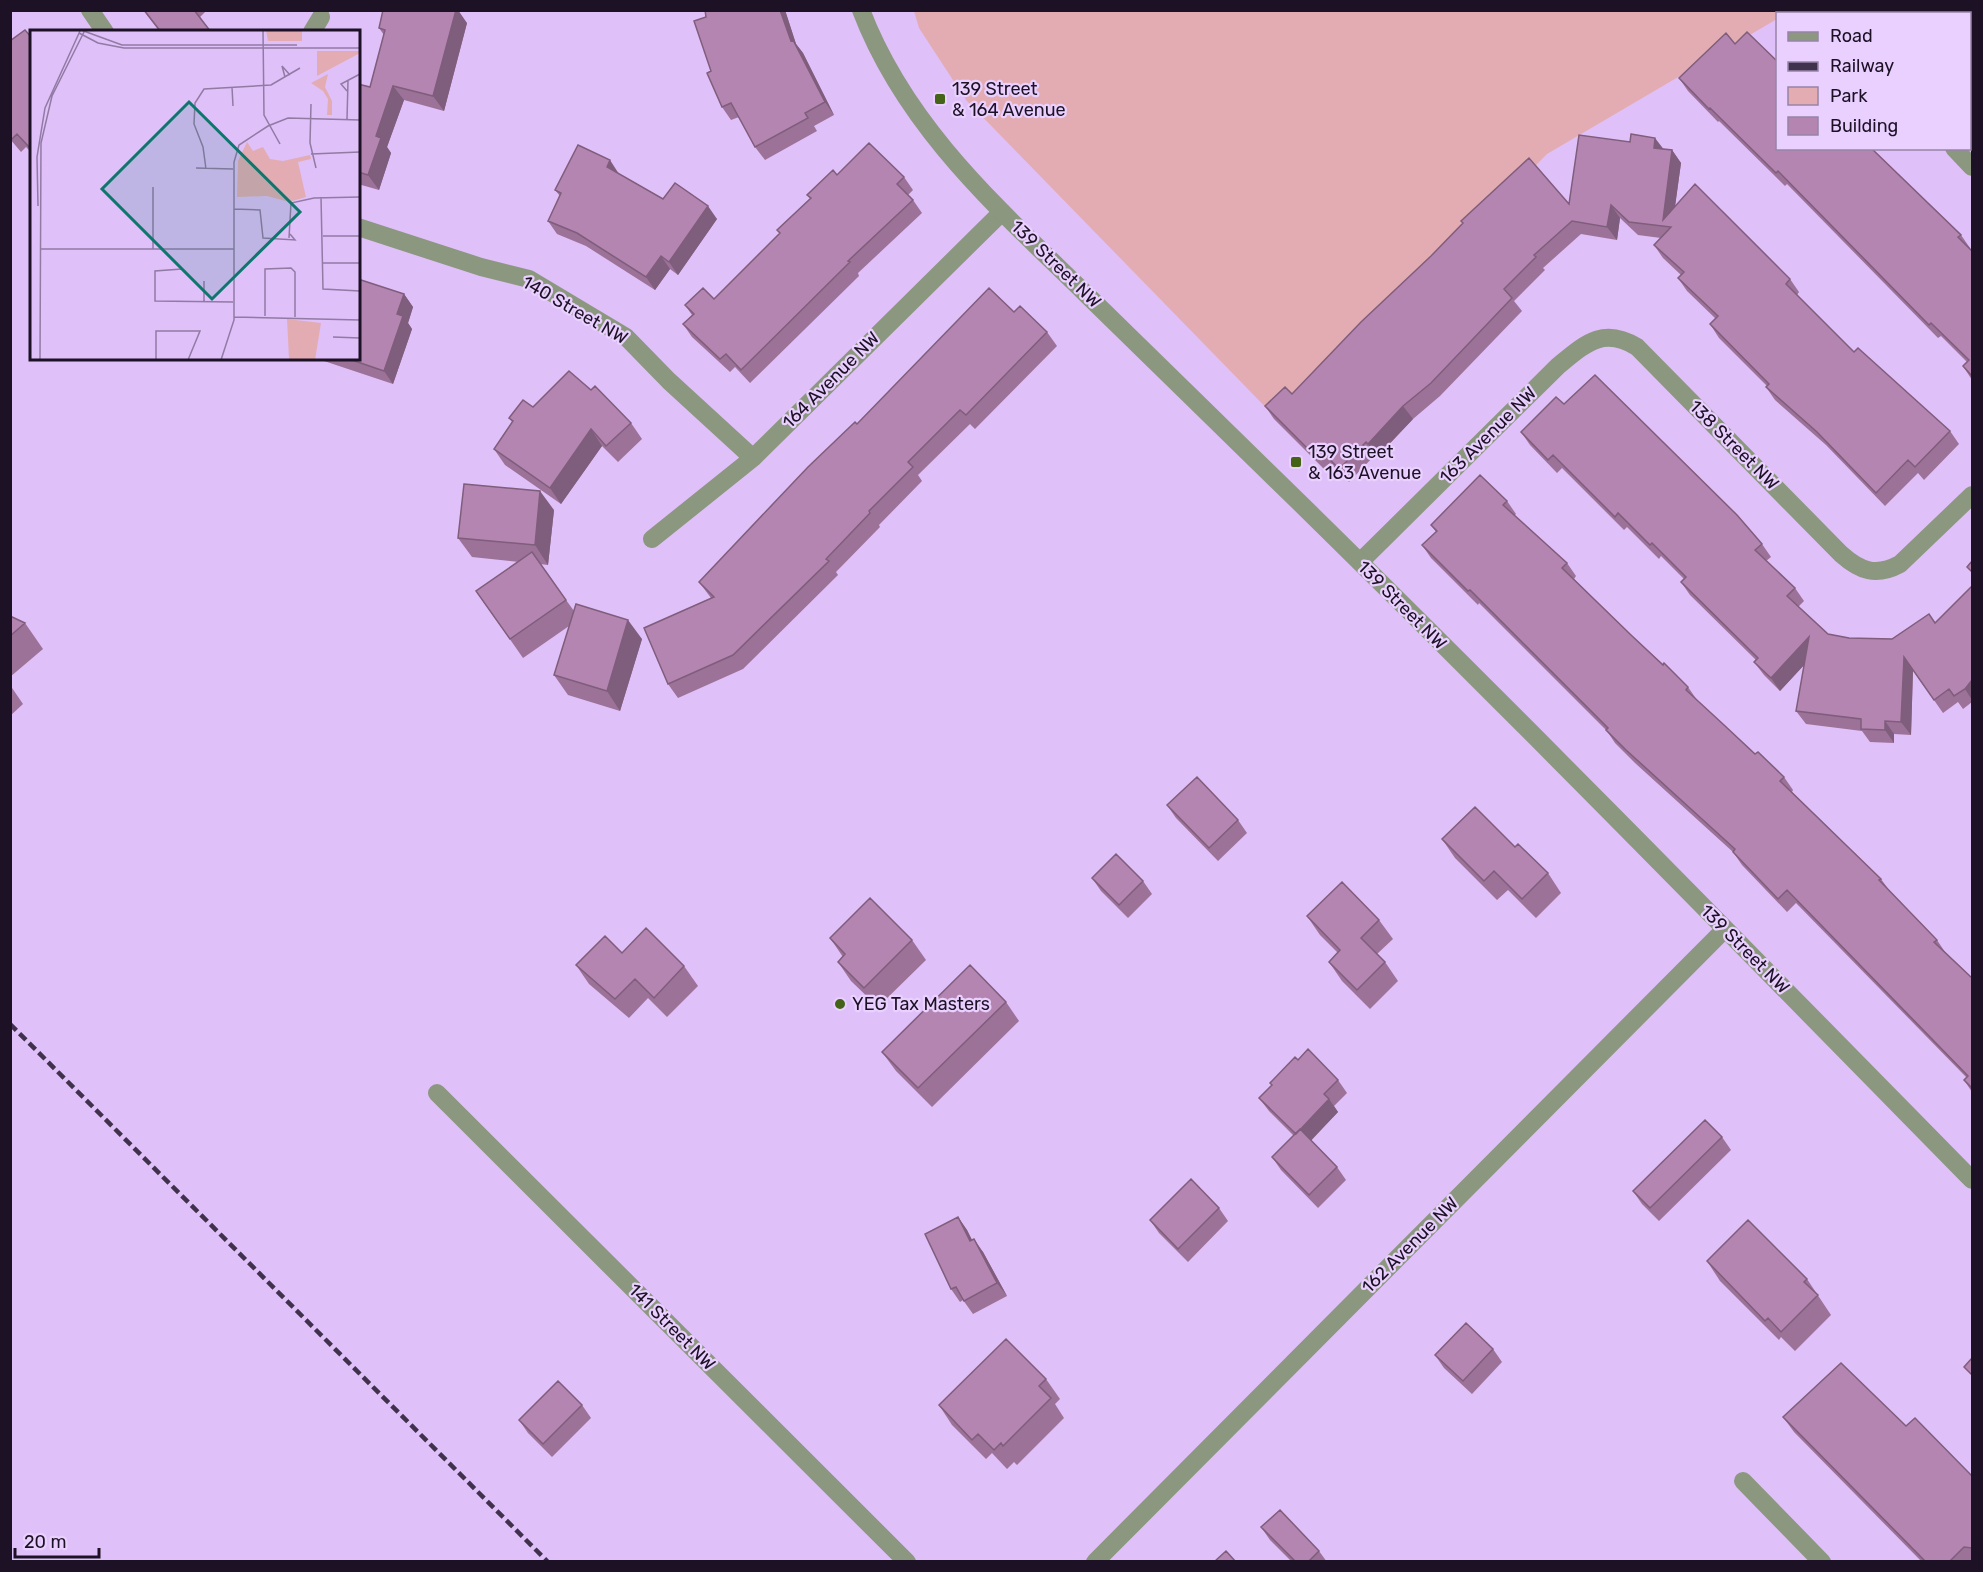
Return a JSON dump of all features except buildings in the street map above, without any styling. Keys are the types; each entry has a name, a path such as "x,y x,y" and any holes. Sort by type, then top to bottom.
{"street":[{"path":"90,10 104,30"},
{"name":"139 Street NW","path":"861,10 876,49 904,97 943,149 1002,212 1360,562 1972,1180"},
{"path":"1956,150 1972,167"},
{"name":"164 Avenue NW","path":"652,538 753,458 1002,212"},
{"name":"140 Street NW","path":"360,228 481,267 530,279 626,337 669,381 753,458"},
{"name":"138 Street NW","path":"1595,339 1622,337 1637,347 1841,554 1866,571 1888,570 1900,564 1972,495"},
{"name":"163 Avenue NW","path":"1360,562 1558,366 1595,339"},
{"name":"162 Avenue NW","path":"1095,1562 1725,929"},
{"name":"141 Street NW","path":"437,1093 908,1562"},
{"path":"1743,1481 1822,1562"}],"green space":[{"path":"914,11 1792,11 1776,12 1776,20 1547,154 1282,424 966,100 919,28"}],"railway":[{"path":"10,1024 548,1562"}],"place":[{"name":"139 Street & 164 Avenue","path":"940,99"},
{"name":"139 Street & 163 Avenue","path":"1296,462"},
{"name":"YEG Tax Masters","path":"840,1004"}]}
